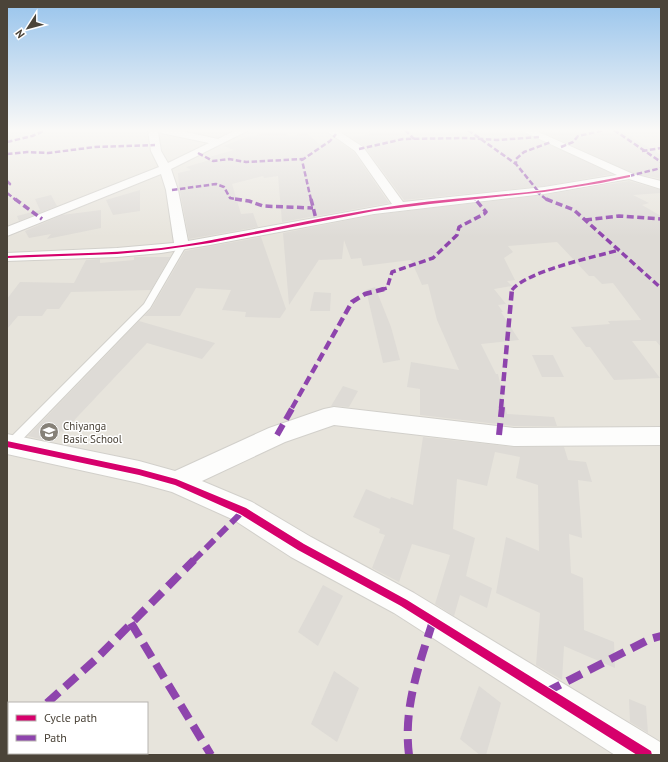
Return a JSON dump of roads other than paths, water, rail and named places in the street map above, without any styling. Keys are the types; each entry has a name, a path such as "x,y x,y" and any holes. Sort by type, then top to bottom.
{"street":[{"path":"7,232 170,166"},
{"path":"371,166 400,206"},
{"path":"605,166 629,176 661,185"},
{"path":"165,168 172,190 182,246"},
{"path":"7,256 123,252 182,246 316,219 400,206 573,188 629,176"},
{"path":"176,482 277,434 334,416 514,437 661,436"},
{"path":"9,444 140,472 176,482 243,511 301,547 404,603 647,755"}],"lane":[{"path":"9,444 147,306 182,246"}],"place":[{"name":"Chiyanga Basic School","path":"49,432"}]}
